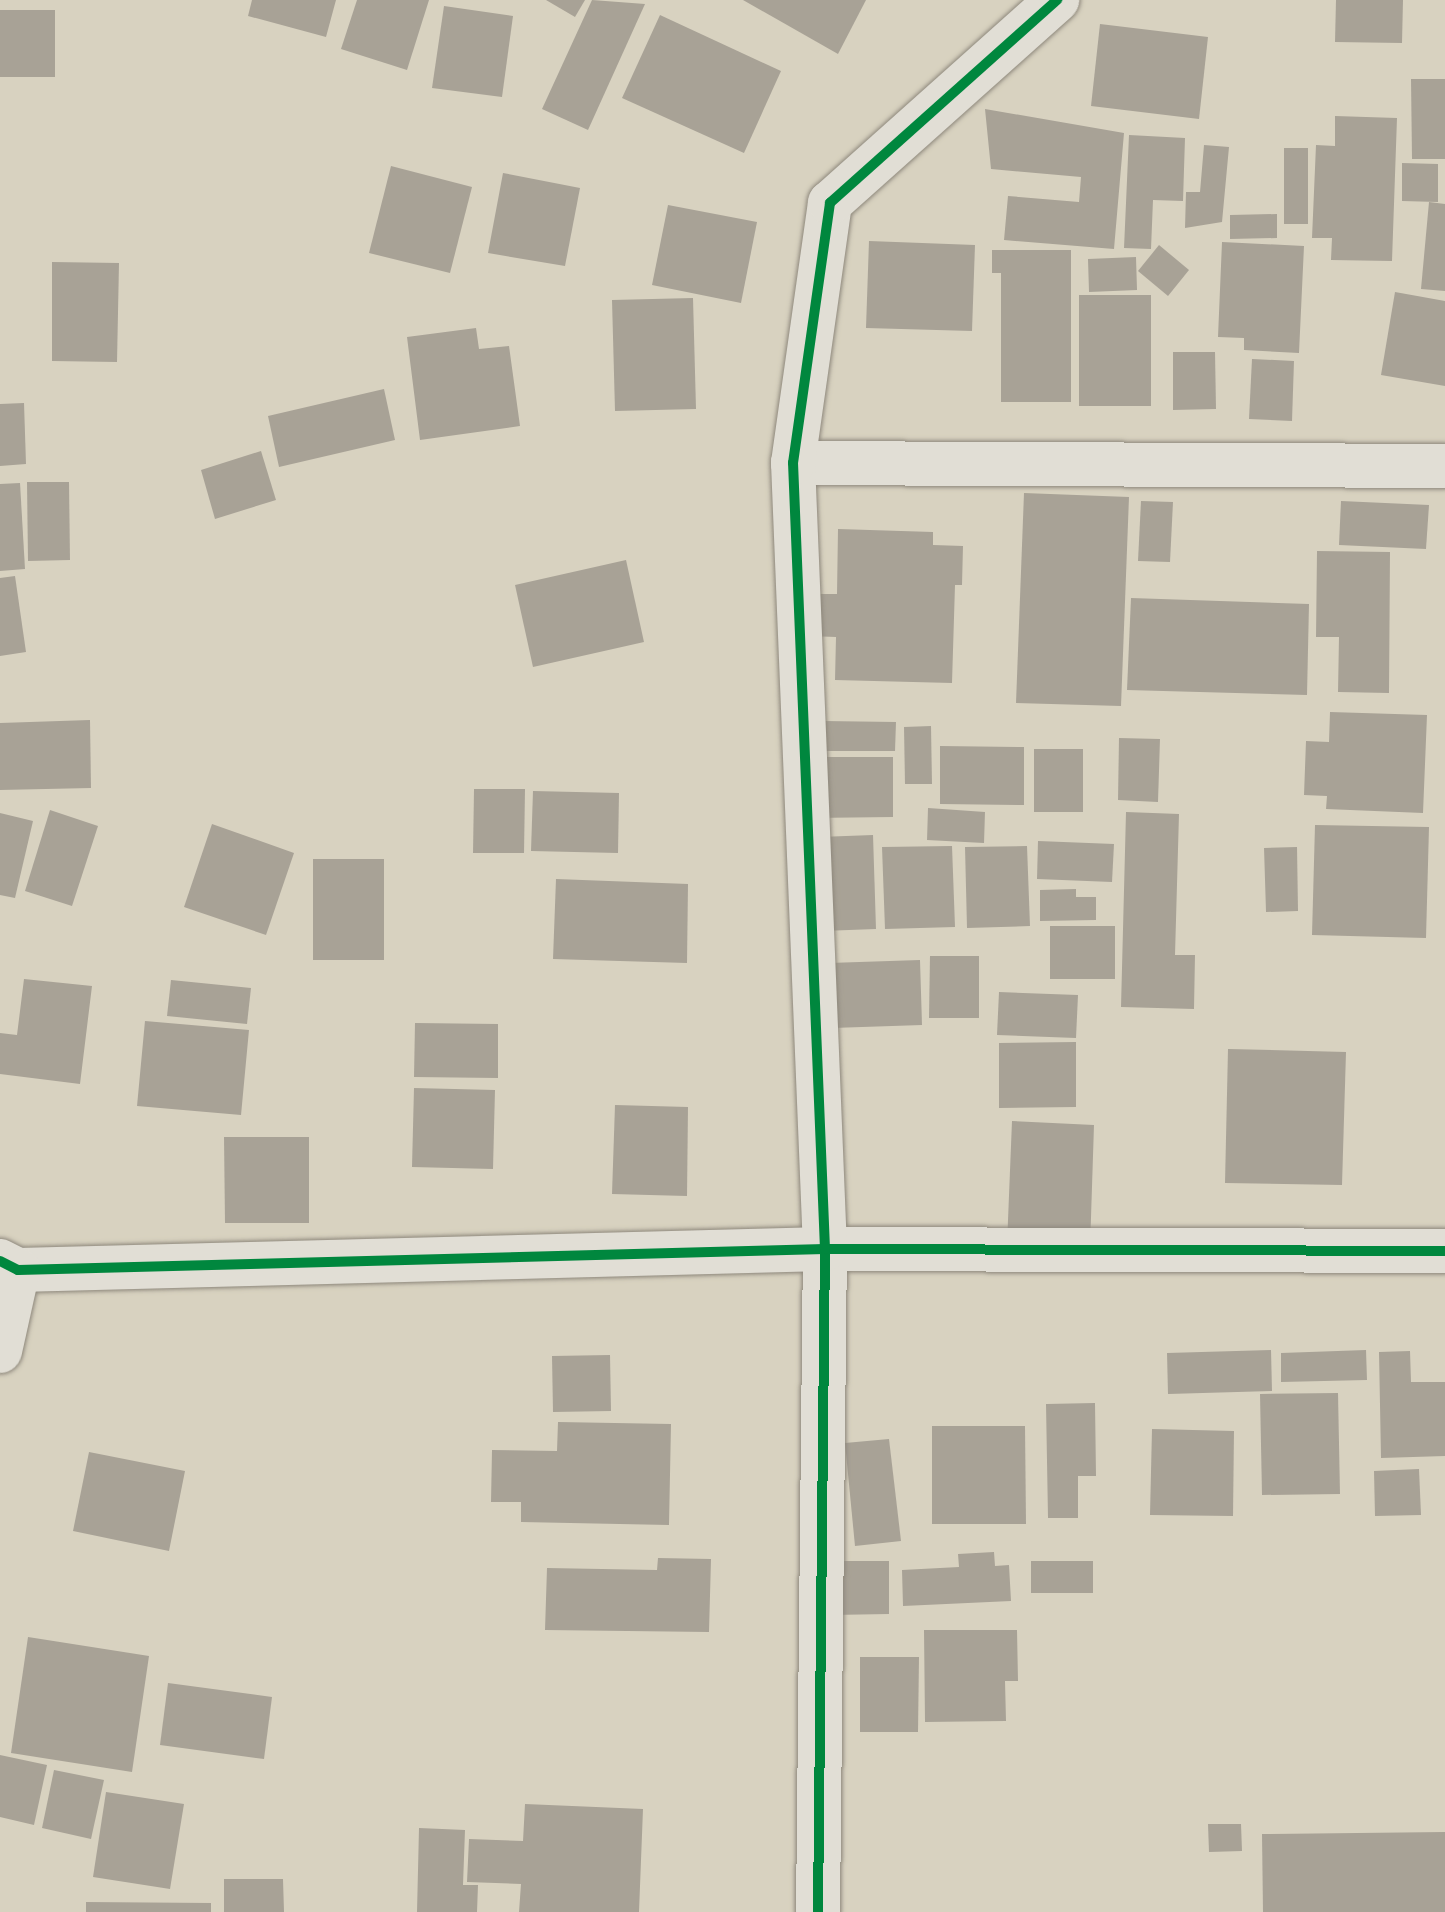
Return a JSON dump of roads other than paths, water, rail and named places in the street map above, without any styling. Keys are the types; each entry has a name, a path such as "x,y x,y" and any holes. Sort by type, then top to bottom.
{"street":[{"path":"818,1912 825,1249 793,463 830,203 1057,0"},
{"path":"793,463 1445,466"},
{"path":"0,1351 9,1266 825,1249 1445,1251"}]}
